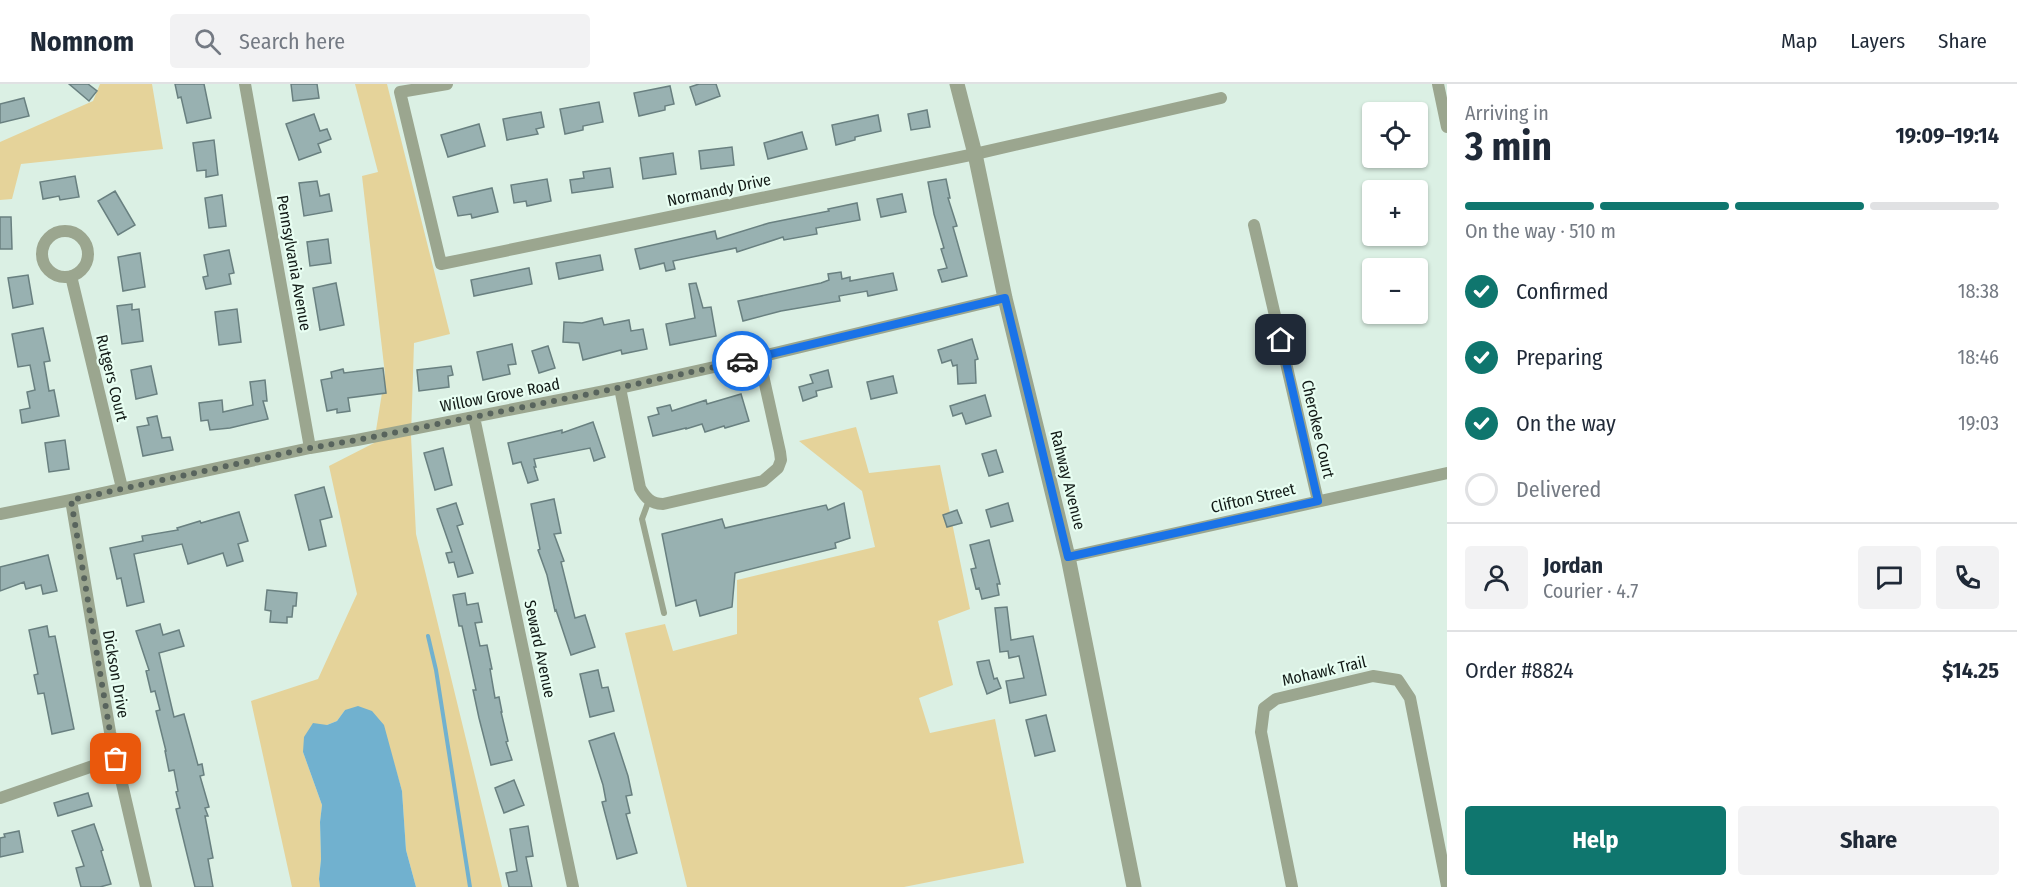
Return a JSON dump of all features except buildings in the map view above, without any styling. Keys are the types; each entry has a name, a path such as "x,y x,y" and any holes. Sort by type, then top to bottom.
{"street":[{"name":"Pennsylvania Avenue","path":"245,84 310,448"},
{"name":"Normandy Drive","path":"447,84 400,92 441,264 975,154 1221,98"},
{"name":"Rahway Avenue","path":"957,84 975,154 1005,298 1068,557 1134,887"},
{"path":"1438,84 1447,127"},
{"name":"Cherokee Court","path":"1254,225 1318,501"},
{"name":"Rutgers Court","path":"70,276 122,488"},
{"name":"Willow Grove Road","path":"0,514 310,448 620,388 1005,298"},
{"path":"620,388 640,488 649,500 663,504 763,481 778,468 781,460 759,357"},
{"name":"Seward Avenue","path":"474,417 573,887"},
{"name":"Clifton Street","path":"1068,557 1447,473"},
{"name":"Dickson Drive","path":"71,500 110,732 146,887"},
{"name":"Mohawk Trail","path":"1292,887 1261,732 1264,708 1276,699 1373,676 1398,680 1410,698 1447,886"},
{"path":"0,798 116,759"}],"lane":[{"path":"649,500 642,519 664,613"}],"shaded area":[{"path":"100,84 152,84 163,149 21,164 12,199 0,200 0,142 93,101"},
{"path":"355,84 387,84 450,334 414,343 411,436 416,534 502,887 416,887 406,850 402,791 392,757 345,710 337,721 327,725 303,752 322,805 320,887 292,887 251,701 318,679 357,594 329,466 374,443 385,374 362,176 378,172"},
{"path":"856,427 869,473 940,465 970,609 938,621 953,685 919,698 930,733 995,719 1024,863 904,887 687,887 625,633 665,624 673,651 737,634 737,580 875,547 862,491 799,441"}],"water":[{"path":"358,706 372,711 384,725 402,791 406,850 416,887 320,887 322,805 303,752 304,737 313,723 327,725 337,721 345,710"}],"waterway":[{"path":"428,636 436,670 470,887"}],"way so far":[{"path":"116,759 71,500 310,448 599,392 742,361"}],"route":[{"path":"742,361 1005,298 1068,557 1318,501 1281,340"}]}
